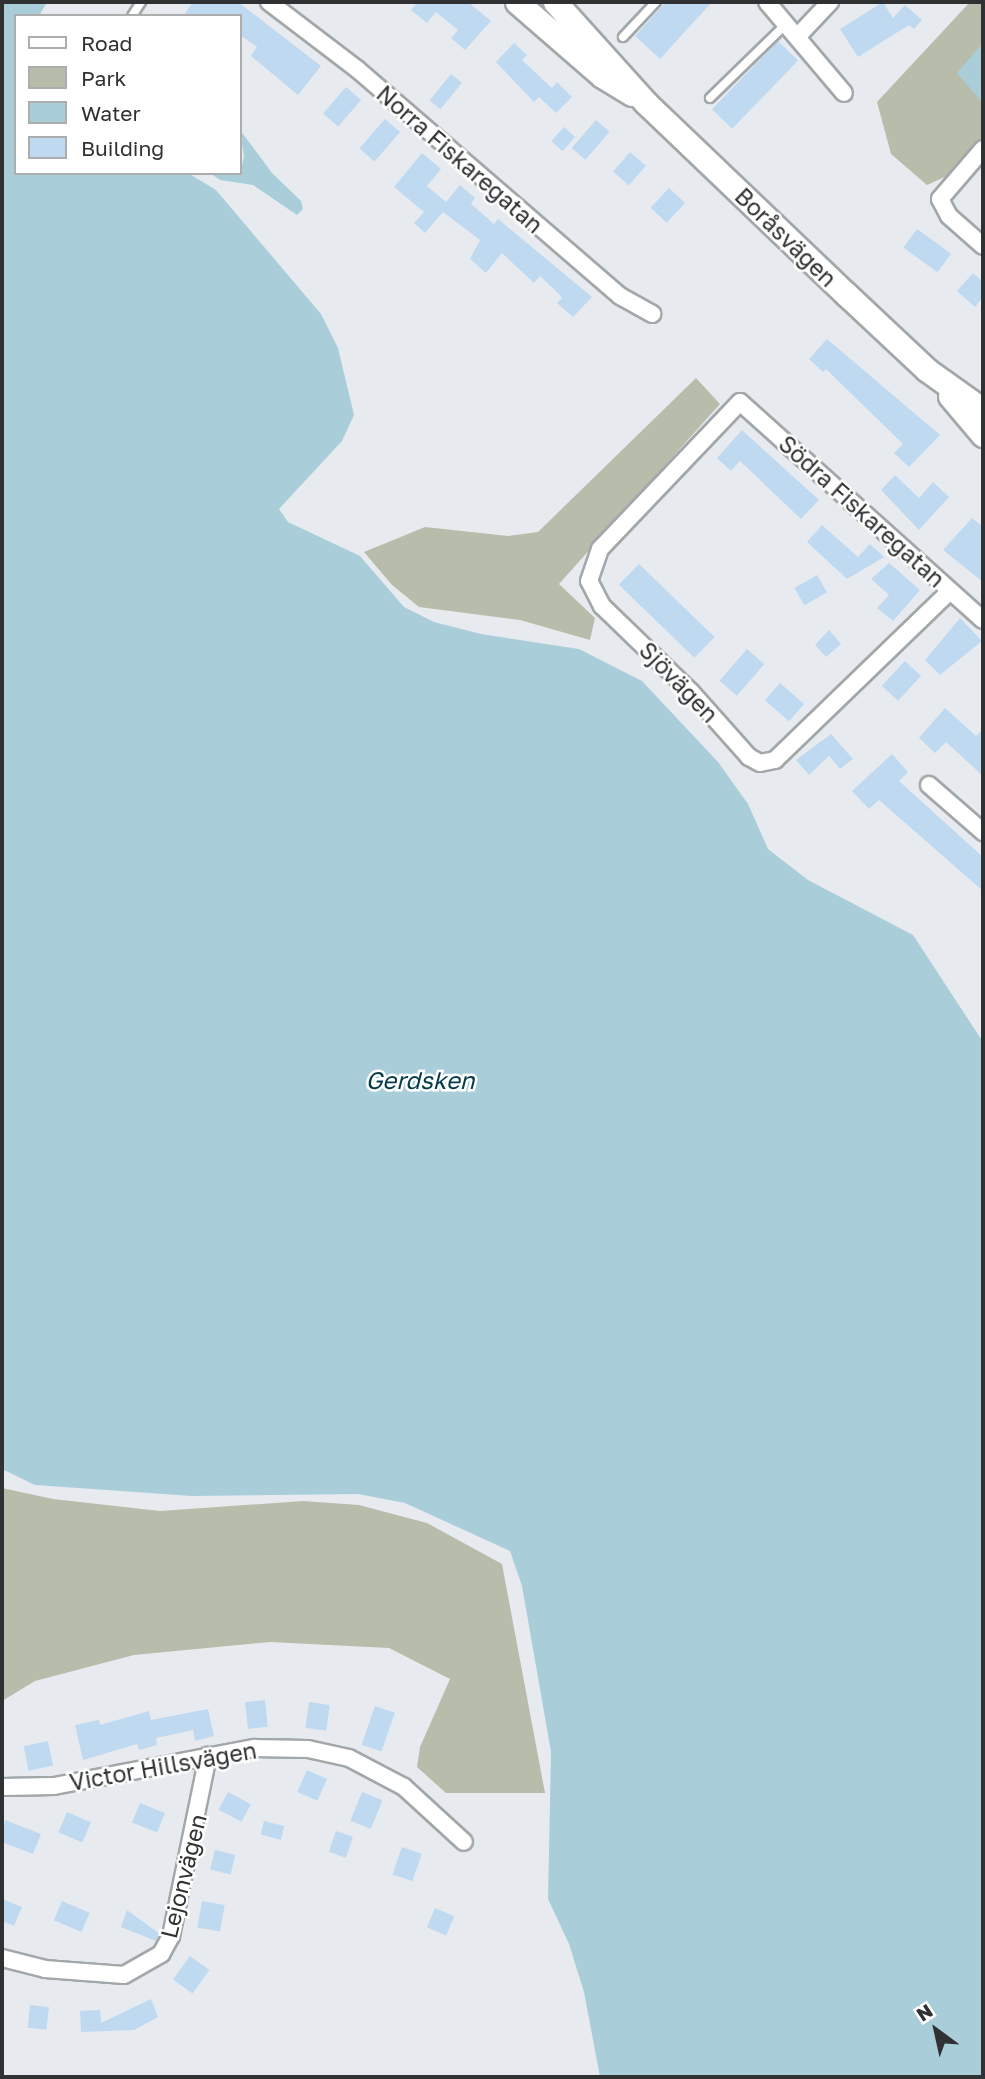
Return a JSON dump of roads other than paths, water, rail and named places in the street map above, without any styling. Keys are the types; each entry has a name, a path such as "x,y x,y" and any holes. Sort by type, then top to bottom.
{"main road":[{"name":"Boråsvägen","path":"517,2 602,76 646,103"},
{"name":"Boråsvägen","path":"555,2 646,103 928,370 983,435"},
{"name":"Boråsvägen","path":"928,370 983,410"}],"street":[{"name":"Norra Fiskaregatan","path":"270,2 357,69 620,296 652,314"},
{"path":"767,2 844,93"},
{"path":"798,36 830,2"},
{"path":"983,149 940,199 949,216 983,246"},
{"name":"Södra Fiskaregatan","path":"740,402 983,620"},
{"name":"Sjövägen","path":"740,402 600,549 589,581 602,606 691,692 749,757 760,763 775,760 950,591"},
{"path":"929,785 983,832"},
{"name":"Victor Hillsvägen","path":"2,1787 54,1786 208,1756 284,1747 349,1758 404,1787 464,1842"},
{"name":"Lejonvägen","path":"2,1958 56,1970 124,1975 161,1954 171,1936 208,1756"}],"lane":[{"path":"623,37 656,2"},
{"path":"710,98 786,24"}],"water":[{"name":"Gerdsken","path":"2,2 47,2 40,14 14,14 14,175 191,175 216,190 321,314 338,348 354,415 342,441 279,509 288,522 360,556 404,607 434,622 481,634 579,649 642,681 718,762 748,804 768,849 808,880 913,935 983,1042 983,2077 600,2077 584,1992 569,1944 548,1899 551,1752 522,1586 510,1551 405,1503 358,1494 192,1496 35,1485 2,1469"},
{"path":"983,43 983,101 982,102 957,73"},
{"path":"242,133 272,173 301,201 303,209 297,215 253,185 220,180 213,175 242,175"}]}
